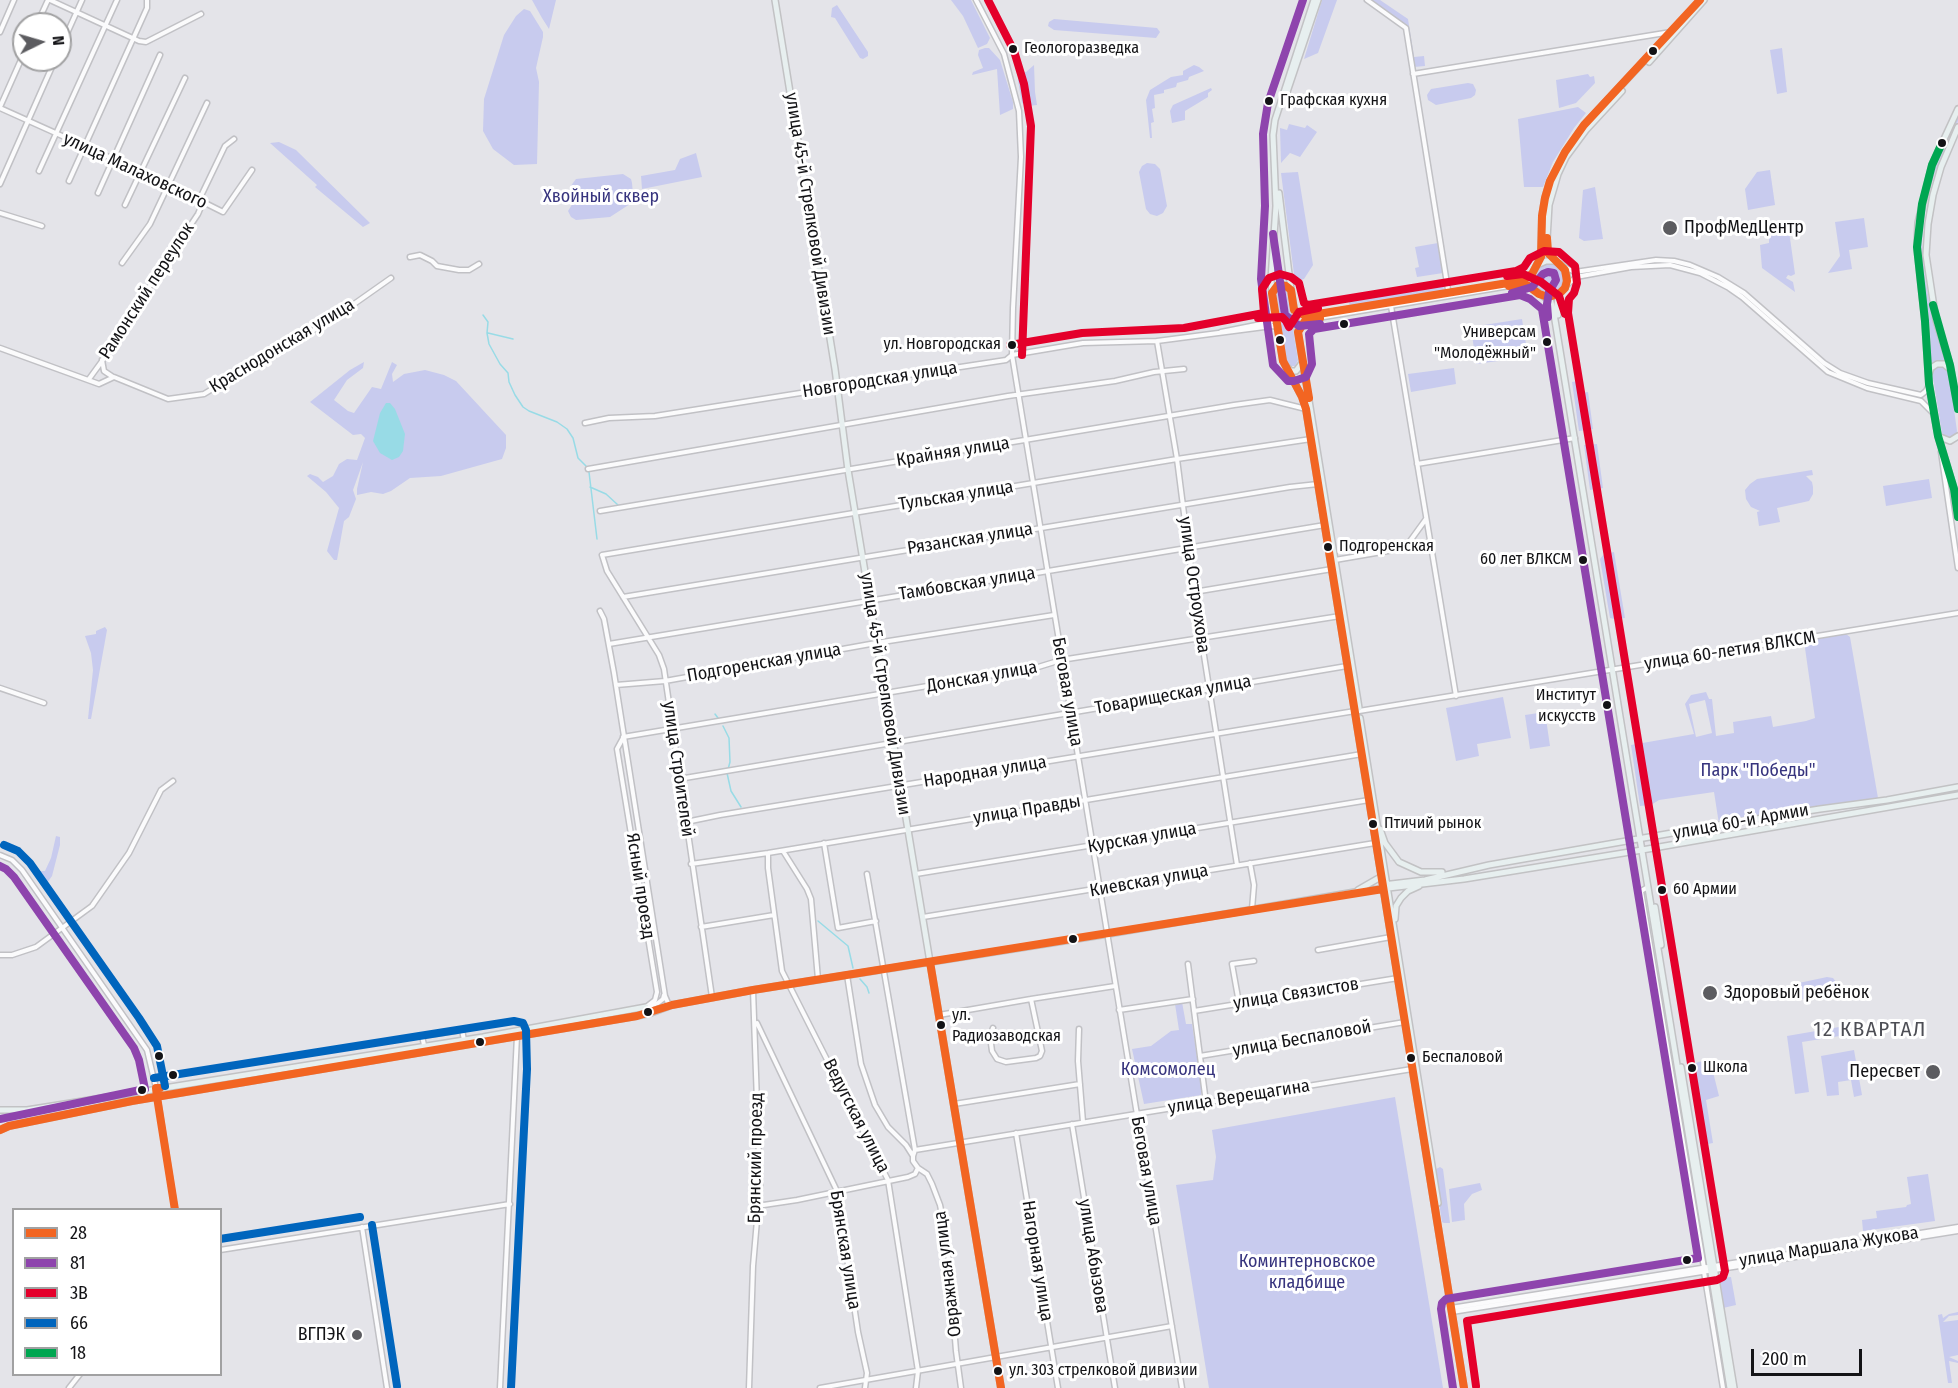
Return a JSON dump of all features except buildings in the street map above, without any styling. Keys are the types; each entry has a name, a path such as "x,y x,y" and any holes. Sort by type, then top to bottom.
{"main road":[{"name":"улица 45-й Стрелковой Дивизии","path":"775,0 838,387 848,470 876,643 1001,1388"},
{"path":"1316,0 1275,120 1273,135 1276,206 1272,293 1283,361 1306,409 1332,569 1380,831 1385,843 1400,862 1421,872 1462,871"},
{"path":"1543,296 1552,297 1559,294 1565,288 1567,276 1562,266 1548,253 1546,239 1554,186 1566,157 1600,111 1700,0"},
{"path":"1595,553 1552,305 1534,290 1531,281 1532,273 1541,257 1542,216 1551,181 1561,158 1575,136 1656,55 1704,0"},
{"path":"1285,91 1277,136 1282,228 1335,560 1347,666 1357,711 1375,843 1383,875"},
{"path":"1958,109 1932,165 1918,223 1917,247 1929,384 1938,436 1954,489 1958,517"},
{"path":"1958,127 1941,167 1933,195 1926,255 1936,320 1952,371 1958,409"},
{"path":"1274,229 1277,226 1282,228"},
{"path":"1536,266 1545,261 1554,261"},
{"path":"1272,293 1276,286 1281,284 1291,290"},
{"path":"1559,294 1557,313 1710,1269"},
{"path":"1286,366 1291,371 1296,371 1302,362"},
{"path":"1928,375 1931,368 1937,364 1944,364 1952,371"},
{"path":"1938,436 1946,441 1958,436"},
{"name":"улица 60-й Армии","path":"1385,887 1498,864 1718,825 1958,786"},
{"name":"улица 60-й Армии","path":"1385,887 1644,850 1958,796"},
{"path":"1376,813 1383,875 1394,930 1465,1388"},
{"path":"1644,850 1648,887 1710,1269 1732,1388"},
{"path":"1498,864 1500,872"},
{"path":"1355,892 1383,875"},
{"path":"1394,930 1396,906 1401,898 1408,891 1425,883"},
{"path":"0,1110 27,1110 424,1045 651,1013 672,1005 712,997 1385,887"},
{"path":"1385,887 1391,937 1414,1069"},
{"path":"0,1130 9,1126 103,1107 517,1033 646,1007"},
{"path":"102,1097 103,1107"}],"street":[{"path":"0,32 14,0"},
{"path":"49,0 146,42 201,14"},
{"path":"72,21 82,0"},
{"path":"39,171 117,0"},
{"path":"69,181 147,8 147,0"},
{"name":"Беговая улица","path":"975,0 1004,54 1014,86 1021,127 1012,355 1182,1388"},
{"path":"1367,0 1406,28 1448,294"},
{"path":"1413,74 1672,32"},
{"path":"98,193 160,55"},
{"path":"0,108 16,72"},
{"path":"0,184 50,72"},
{"path":"125,206 185,78"},
{"path":"122,263 150,224 207,103"},
{"name":"улица Малаховского","path":"0,108 140,171 223,213 252,170"},
{"name":"Рамонский переулок","path":"89,379 198,214 201,200 225,146 234,139"},
{"path":"0,213 42,226"},
{"path":"410,257 420,255 432,261 437,267 459,270 469,270 479,264"},
{"path":"1562,266 1575,272 1656,260 1690,264 1737,288 1824,363 1840,373 1868,383 1921,395 1929,384"},
{"path":"1565,288 1576,277 1631,267 1670,265 1700,273 1742,297 1828,372 1867,388 1921,401 1928,406 1935,418"},
{"path":"1298,332 1305,321 1311,319 1520,281 1532,273"},
{"name":"Краснодонская улица","path":"0,348 99,384 114,377 168,399 204,394 341,313 391,278"},
{"path":"1294,310 1306,316 1521,284 1534,290"},
{"path":"1391,306 1456,696"},
{"name":"Новгородская улица","path":"1209,335 1271,322 1276,318"},
{"name":"Новгородская улица","path":"585,423 609,418 655,416 813,391 832,391 838,387 1006,360 1012,355 1083,343 1157,341 1278,327"},
{"name":"улица Остроухова","path":"1157,341 1177,459 1194,592 1237,865"},
{"path":"102,360 104,370 114,377"},
{"name":"Новгородская улица","path":"588,469 1018,395 1184,369"},
{"name":"Крайняя улица","path":"600,511 1270,400 1306,409"},
{"path":"1417,464 1575,438"},
{"name":"Тульская улица","path":"602,555 1177,459 1311,439"},
{"path":"1941,445 1941,461 1958,568"},
{"name":"Рязанская улица","path":"623,597 1040,527 1319,484"},
{"path":"1335,560 1405,548 1426,519"},
{"name":"Тамбовская улица","path":"609,644 1325,525"},
{"name":"улица Строителей","path":"602,555 607,571 659,655 665,681 712,997"},
{"path":"1194,592 1332,569"},
{"name":"Ясный проезд","path":"600,611 604,619 616,685 664,993 666,1000 672,1005"},
{"name":"улица 60-летия ВЛКСМ","path":"1357,711 1958,613"},
{"name":"Подгоренская улица","path":"616,685 665,681 876,643 1054,615"},
{"name":"Донская улица","path":"623,737 1035,668 1061,660 1342,616"},
{"name":"Товарищеская улица","path":"679,779 1347,666"},
{"path":"0,688 44,703"},
{"name":"Народная улица","path":"686,822 1357,711"},
{"name":"Ясный проезд","path":"623,737 616,749 657,992 655,1000 646,1007"},
{"name":"улица Правды","path":"691,864 768,854 1362,754"},
{"path":"621,768 630,779"},
{"path":"0,955 27,951 92,906 129,853 161,790 173,781"},
{"name":"Курская улица","path":"915,874 1369,800"},
{"path":"824,843 838,928 876,921"},
{"name":"Киевская улица","path":"922,917 1375,843"},
{"path":"783,851 812,899 818,980"},
{"name":"Ведугская улица","path":"768,854 780,965 888,1180 918,1371 916,1388"},
{"path":"0,855 11,860 22,870 143,1043 149,1057 156,1089 175,1208"},
{"path":"1250,863 1254,885 1252,909"},
{"path":"867,874 915,1150 913,1156"},
{"path":"1648,887 1641,891 1697,1224 1710,1269 1723,1388"},
{"path":"701,927 774,915"},
{"path":"1318,950 1391,937"},
{"path":"1239,1003 1232,964 1254,961"},
{"path":"1188,964 1204,1102"},
{"name":"Овражная улица","path":"847,975 861,1064 875,1105 888,1127 906,1145 918,1168 927,1174 940,1205 947,1239 957,1365 961,1388"},
{"name":"улица Связистов","path":"1194,1011 1398,978"},
{"path":"938,1016 1115,986"},
{"name":"Брянский проезд","path":"749,1388 757,1206 760,1186 756,1020 753,990"},
{"path":"646,1007 658,1004 663,999 664,993"},
{"path":"993,1028 990,1036 992,1051 997,1059 1006,1062 1040,1056 1042,1052 1031,999"},
{"path":"1119,1010 1192,999"},
{"name":"Брянская улица","path":"756,1020 837,1191 867,1380 865,1388"},
{"name":"улица Беспаловой","path":"1200,1056 1405,1022"},
{"path":"1079,1029 1083,1122"},
{"path":"424,1045 422,1036 462,1030 464,1040"},
{"path":"500,1388 517,1033"},
{"name":"улица Верещагина","path":"915,1150 1414,1069"},
{"path":"953,1105 1080,1084"},
{"name":"улица Абызова","path":"1072,1124 1115,1388"},
{"name":"Нагорная улица","path":"1016,1134 1058,1388"},
{"path":"757,1206 908,1177 915,1174 918,1168"},
{"path":"222,1250 510,1204"},
{"path":"362,1227 387,1388"},
{"name":"улица Маршала Жукова","path":"1453,1310 1958,1229"},
{"path":"820,1388 1172,1326"},
{"path":"69,1388 78,1376"}],"green space":[{"path":"532,0 556,0 549,29 542,18"},
{"path":"951,0 971,0 990,38 987,44 978,48 963,16"},
{"path":"1322,0 1337,0 1318,53 1304,59"},
{"path":"1371,0 1380,0 1408,19 1414,57 1424,56 1425,66 1414,67 1407,27"},
{"path":"837,5 868,52 868,56 863,59 860,58 835,18 831,17 832,8"},
{"path":"524,9 530,11 543,32 536,68 539,82 537,164 514,165 493,149 483,131 484,99 504,35 516,16"},
{"path":"1054,19 1157,28 1160,32 1156,38 1054,30 1048,26 1049,22"},
{"path":"989,48 1000,60 1013,102 1013,109 1000,115 997,69 972,75 973,72 983,68 978,55 979,50"},
{"path":"1782,48 1787,92 1777,94 1770,50"},
{"path":"1034,65 1037,105 1028,106 1022,103 1019,74 1026,72"},
{"path":"1194,65 1204,71 1177,83 1176,87 1164,90 1164,93 1154,95 1155,108 1152,109 1154,122 1151,123 1152,138 1150,138 1146,100 1150,90 1171,77 1183,75 1183,71"},
{"path":"1588,74 1590,77 1594,76 1595,83 1576,103 1559,108 1556,80"},
{"path":"1473,84 1476,90 1475,95 1471,98 1436,105 1428,100 1427,95 1431,89"},
{"path":"1211,88 1208,97 1185,111 1185,120 1172,123 1170,111 1173,105"},
{"path":"1578,107 1586,113 1553,162 1543,187 1524,187 1518,119"},
{"path":"1958,117 1936,170 1924,220 1922,243 1925,277 1932,318 1946,362 1938,360 1931,365 1930,328 1923,277 1921,243 1922,217 1935,168"},
{"path":"1289,124 1305,128 1307,125 1317,132 1300,157 1290,153 1281,163 1280,128 1287,130"},
{"path":"279,142 296,150 370,223 363,227 315,187 317,185 270,143"},
{"path":"696,153 702,177 642,189 641,176 675,170 680,159"},
{"path":"1147,163 1155,164 1160,169 1167,206 1163,213 1157,216 1150,214 1146,209 1139,172"},
{"path":"1770,170 1775,205 1748,210 1745,189 1757,172"},
{"path":"1298,172 1313,265 1304,279 1295,282 1281,173"},
{"name":"Хвойный сквер","path":"623,174 631,179 632,183 633,194 630,204 610,217 576,220 571,217 568,211 573,203 570,187 576,179"},
{"path":"1595,187 1603,239 1584,241 1579,238 1583,190"},
{"path":"1864,218 1868,247 1849,250 1852,269 1828,273 1840,256 1835,222"},
{"path":"1789,231 1795,274 1788,275 1786,278 1793,282 1795,292 1762,268 1760,245 1769,243 1769,234"},
{"path":"1438,243 1443,273 1417,277 1415,268 1419,267 1415,247"},
{"path":"1549,264 1555,265 1563,273 1563,285 1555,293 1549,294 1543,293 1535,285 1534,279 1535,273 1543,265"},
{"path":"1443,280 1444,291 1350,306 1348,299 1342,300 1341,297"},
{"path":"1281,288 1285,288 1287,292 1298,360 1295,366 1290,366 1287,362 1276,293"},
{"path":"1522,319 1528,357 1476,364 1471,327"},
{"path":"364,362 363,368 347,380 334,400 348,411 354,413 372,387 381,389 392,362 397,365 392,374 393,382 404,374 425,370 456,381 506,435 506,448 502,459 441,476 410,478 383,494 371,492 357,495 363,462 353,490 356,499 349,517 344,521 337,560 334,560 327,551 339,508 326,492 307,476 310,474 318,477 323,482 333,476 339,464 347,459 357,460 365,438 361,434 353,435 310,402 350,370"},
{"path":"1938,366 1947,368 1949,373 1957,431 1956,435 1950,438 1945,437 1942,433 1932,372"},
{"path":"1454,368 1456,384 1411,392 1408,374"},
{"path":"1578,381 1580,393 1588,392 1593,429 1579,431 1572,382"},
{"path":"1597,444 1603,488 1590,490 1584,445"},
{"path":"1812,470 1813,475 1806,476 1812,482 1813,487 1813,494 1809,501 1777,508 1780,522 1759,526 1757,512 1760,511 1751,507 1746,499 1745,490 1750,484 1757,479"},
{"path":"1929,479 1932,498 1886,506 1883,486"},
{"path":"1614,552 1625,618 1614,619 1610,618 1600,559 1604,554"},
{"path":"105,627 107,630 91,719 88,719 93,670 91,653 85,636 96,634 96,631"},
{"name":"Парк \"Победы\"","path":"1846,634 1850,637 1878,798 1719,824 1714,792 1659,800 1651,805 1640,806 1631,745 1694,734 1685,704 1691,695 1706,692 1709,699 1712,699 1716,736 1734,733 1733,722 1771,716 1773,727 1815,718 1804,641","holes":["1705,700 1712,733 1696,737 1689,704"]},
{"path":"1503,697 1511,738 1477,744 1479,756 1456,761 1446,708"},
{"path":"1545,712 1550,746 1530,749 1525,715"},
{"path":"56,836 60,837 60,845 52,876 47,883 43,883 30,865 33,863 40,871 45,871 51,858"},
{"path":"1827,977 1833,978 1837,983 1837,989 1832,994 1797,1000 1789,995 1789,988 1794,984"},
{"name":"Комсомолец","path":"1182,1002 1186,1024 1192,1024 1201,1095 1144,1104 1132,1049 1151,1046 1171,1031 1179,1030 1175,1004"},
{"path":"1845,1026 1846,1035 1802,1042 1809,1092 1795,1094 1787,1036"},
{"path":"1854,1050 1862,1095 1854,1097 1851,1080 1838,1082 1839,1095 1827,1096 1821,1056"},
{"path":"1710,1060 1719,1096 1706,1100 1713,1143 1702,1145 1690,1067 1698,1062"},
{"name":"Коминтерновское кладбище","path":"1395,1097 1443,1388 1209,1388 1176,1185 1213,1180 1216,1157 1212,1130"},
{"path":"1440,1167 1443,1169 1450,1223 1442,1222 1434,1170"},
{"path":"1928,1174 1935,1221 1863,1231 1862,1220 1877,1218 1876,1211 1906,1207 1911,1204 1907,1177"},
{"path":"1480,1183 1482,1190 1472,1194 1464,1204 1465,1220 1452,1222 1449,1189"},
{"path":"1731,1277 1736,1305 1723,1308 1719,1278"},
{"path":"1958,1312 1958,1315 1949,1316 1943,1322 1958,1320 1958,1355 1949,1357 1958,1363 1949,1361 1952,1383 1948,1383 1938,1315 1942,1314 1943,1318"}],"shaded area":[{"path":"386,403 390,403 395,409 405,434 403,451 399,457 392,460 380,453 373,441 380,413"}],"waterway":[{"path":"483,315 488,322 489,344 508,373 509,382 523,407 567,429 573,438 578,458 587,467"},
{"path":"488,333 513,339"},
{"path":"589,472 597,539"},
{"path":"590,487 606,494 618,505"},
{"path":"715,714 718,718"},
{"path":"723,726 729,738 730,762 727,773 731,791 741,807"},
{"path":"818,921 848,946 853,968"},
{"path":"860,979 869,993"}],"transit line":[{"name":"3В","path":"988,0 1014,51 1024,84 1031,126 1022,355"},
{"name":"81","path":"1303,0 1268,103 1263,134 1265,206 1261,279 1273,365 1288,381 1306,377 1312,364 1309,334 1314,329 1520,295 1530,299 1542,309 1698,1258 1446,1299 1441,1309 1453,1388"},
{"name":"28","path":"1464,1388 1306,409 1283,361 1272,293 1278,285 1286,286 1291,290 1294,310 1306,316 1520,281 1532,274 1541,257 1545,198 1550,181 1565,152 1584,125 1700,0"},
{"name":"18","path":"1942,143 1932,165 1922,204 1917,247 1929,384 1938,436 1954,489 1958,517"},
{"name":"81","path":"1273,234 1285,315 1299,326 1320,324"},
{"name":"28","path":"1509,286 1527,285 1539,294 1548,297 1559,294 1565,288 1567,281 1565,270 1548,253 1547,238"},
{"name":"3В","path":"1010,345 1082,333 1184,328 1264,313 1262,289 1269,278 1280,274 1291,277 1299,283 1304,303 1308,305 1516,271 1524,267 1530,258 1544,251 1559,252 1575,266 1577,283 1569,299 1568,313 1725,1271 1723,1277 1717,1280 1467,1321 1476,1386"},
{"name":"81","path":"1512,293 1532,287 1543,274 1554,273 1556,280 1549,292 1548,317"},
{"name":"3В","path":"1507,276 1523,274 1541,282 1559,296 1565,314"},
{"name":"18","path":"1933,305 1950,365 1958,409"},
{"name":"3В","path":"1258,318 1282,317 1289,327 1299,312 1318,308"},
{"name":"28","path":"1309,398 1298,332 1305,321 1320,318"},
{"name":"66","path":"4,845 18,851 30,863 139,1018 157,1046 165,1086"},
{"name":"81","path":"0,866 14,877 134,1048 145,1089 0,1119"},
{"name":"28","path":"0,1130 9,1126 132,1101 637,1016 672,1005 753,990 1383,889"},
{"name":"28","path":"930,962 1001,1388"},
{"name":"66","path":"154,1078 514,1021 523,1023 526,1030 527,1069 511,1388"},
{"name":"28","path":"160,1088 156,1088 157,1097 175,1208"},
{"name":"66","path":"222,1239 360,1217"},
{"name":"66","path":"372,1225 397,1386"}],"place":[{"name":"Геологоразведка","path":"1013,49"},
{"name":"Графская кухня","path":"1269,101"},
{"name":"ПрофМедЦентр","path":"1670,228"},
{"name":"Универсам \"Молодёжный\"","path":"1547,342"},
{"name":"ул. Новгородская","path":"1012,345"},
{"name":"Подгоренская","path":"1328,547"},
{"name":"60 лет ВЛКСМ","path":"1583,560"},
{"name":"Институт искусств","path":"1607,705"},
{"name":"Птичий рынок","path":"1373,824"},
{"name":"60 Армии","path":"1662,890"},
{"name":"Здоровый ребёнок","path":"1710,993"},
{"name":"ул. Радиозаводская","path":"941,1025"},
{"name":"Беспаловой","path":"1411,1058"},
{"name":"Школа","path":"1692,1068"},
{"name":"Пересвет","path":"1933,1072"},
{"name":"ВГПЭК","path":"357,1335"},
{"name":"ул. 303 стрелковой дивизии","path":"998,1371"}],"district":[{"name":"12 КВАРТАЛ","path":"1870,1030"}]}
